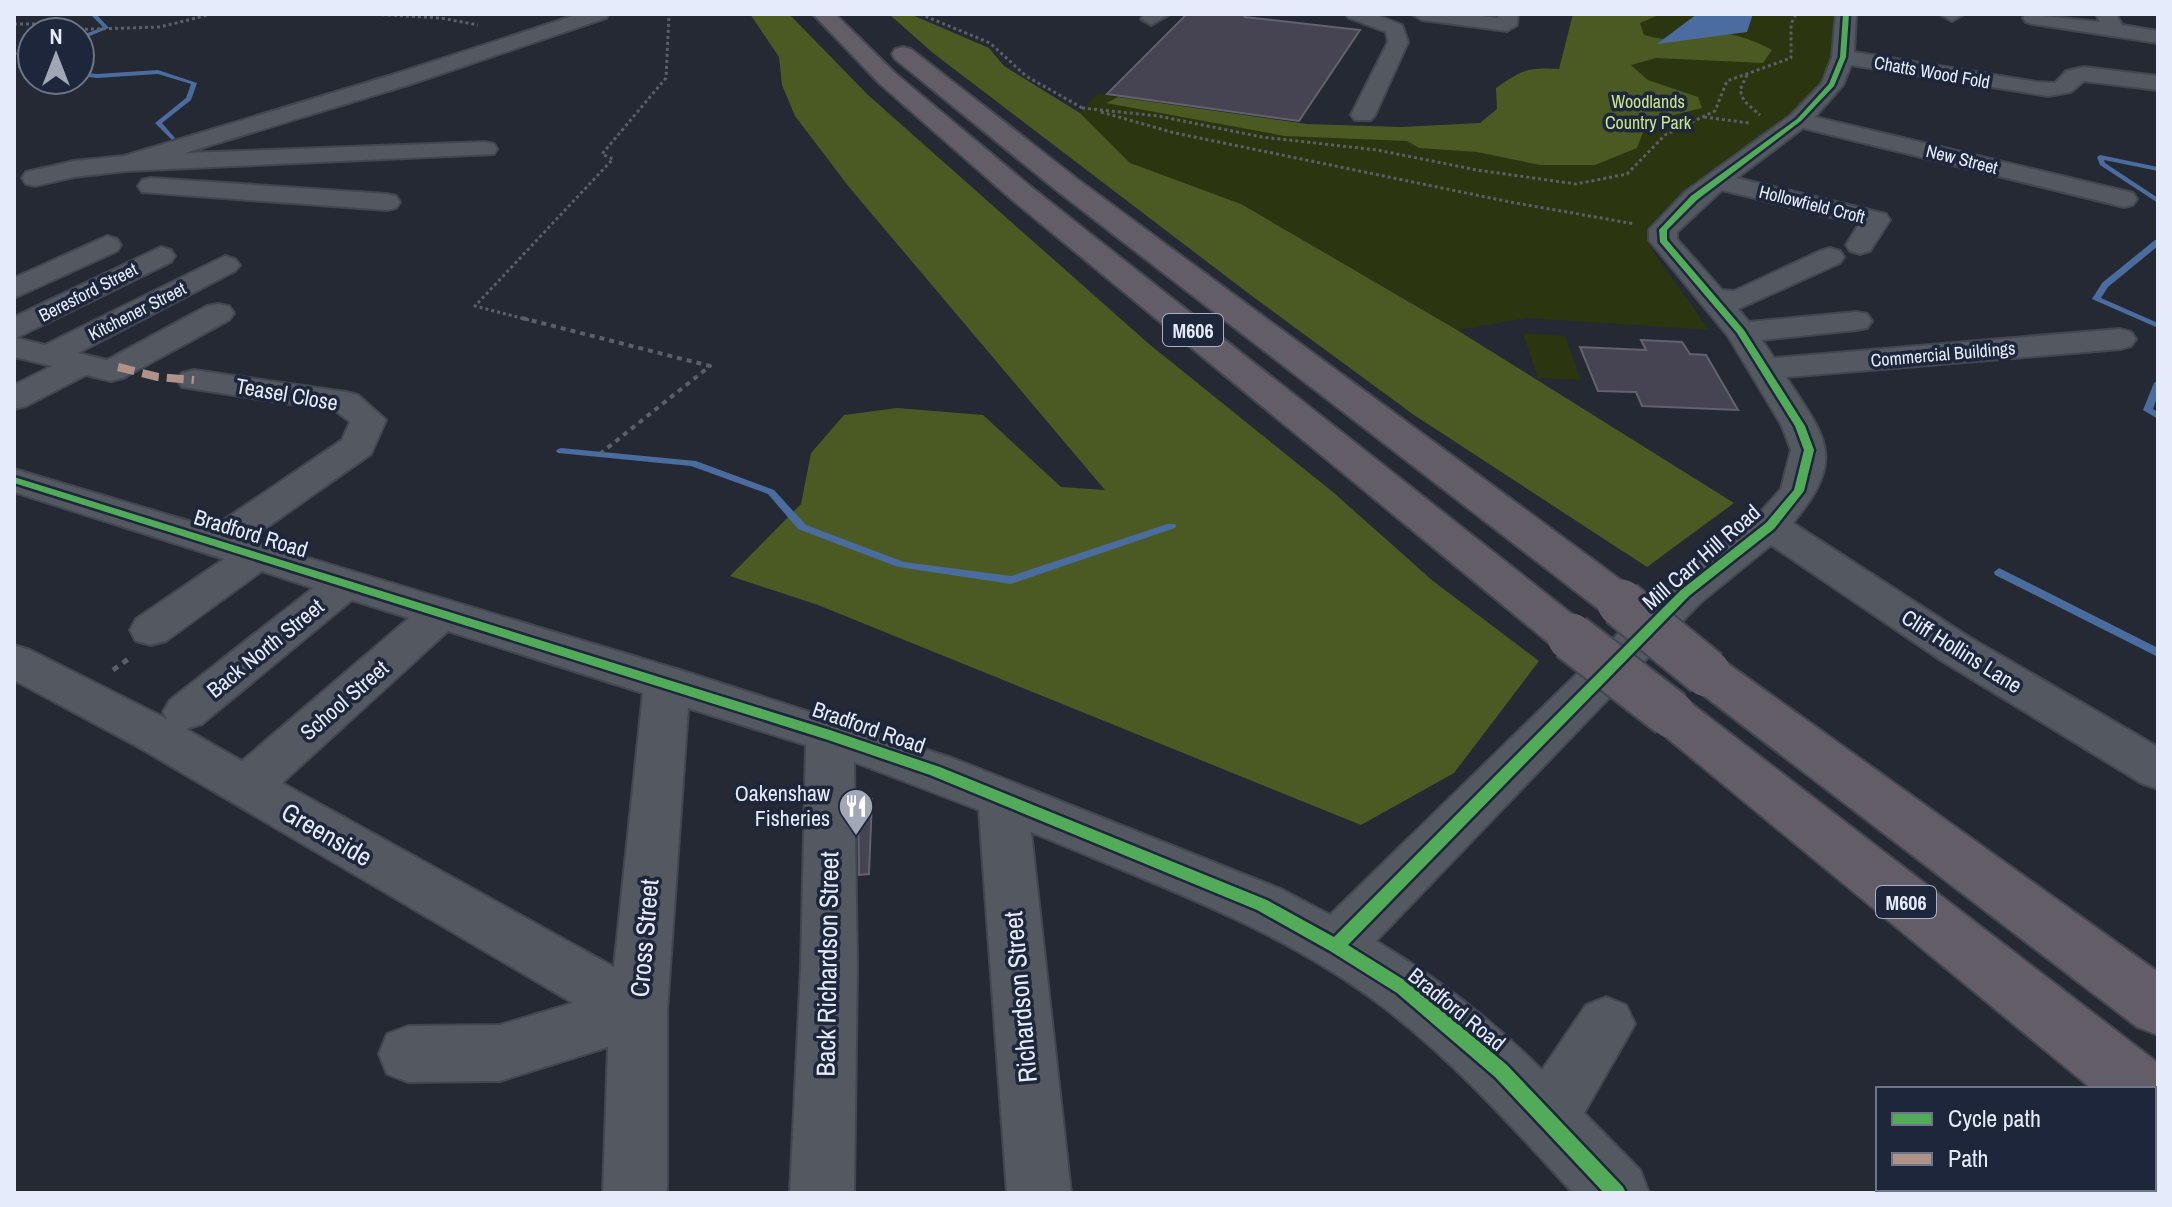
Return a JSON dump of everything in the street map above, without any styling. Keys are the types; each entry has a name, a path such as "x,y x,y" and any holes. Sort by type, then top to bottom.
{"highway":[{"name":"M606","path":"823,14 888,79 1020,192 1571,637 2138,1087"},
{"name":"M606","path":"860,14 895,48 1066,184 1621,603 1707,673 2158,1007"}],"street":[{"path":"126,163 403,79 599,14"},
{"path":"1356,14 1395,29 1398,42 1363,115"},
{"path":"1422,14 1507,25 1508,14"},
{"path":"1663,230 1694,198 1795,124 1832,85 1843,57 1846,14"},
{"path":"2033,18 2110,22 2157,37"},
{"name":"Chatts Wood Fold","path":"1843,57 1918,69 2022,98 2062,89 2074,76 2084,74 2158,83"},
{"path":"1918,69 1919,94"},
{"name":"New Street","path":"1795,124 1837,139 1980,175 2124,199"},
{"path":"24,178 126,163 485,149"},
{"path":"24,178 387,202"},
{"name":"Hollowfield Croft","path":"1718,181 1876,220 1860,245"},
{"name":"Mill Carr Hill Road","path":"1336,946 1685,593 1770,526 1799,491 1809,450 1800,426 1741,332 1663,240 1663,230"},
{"path":"14,289 107,245"},
{"name":"Beresford Street","path":"14,329 161,256"},
{"path":"1713,299 1739,300 1830,257"},
{"name":"Kitchener Street","path":"79,364 225,265"},
{"path":"14,399 79,364 218,313"},
{"path":"1741,332 1856,321"},
{"name":"Commercial Buildings","path":"1767,369 2120,339"},
{"path":"14,347 79,364"},
{"name":"Teasel Close","path":"194,380 346,402 368,420 358,446 236,550"},
{"name":"Bradford Road","path":"14,480 830,735 935,771 1262,905 1403,988 1501,1071 1617,1193"},
{"name":"Cliff Hollins Lane","path":"1770,526 1954,648 2158,770"},
{"path":"151,630 236,550"},
{"name":"Back North Street","path":"186,712 345,584"},
{"name":"School Street","path":"246,786 442,613"},
{"name":"Greenside","path":"14,661 246,786 638,1011"},
{"name":"Cross Street","path":"635,1193 638,1011 667,683"},
{"name":"Back Richardson Street","path":"822,1193 829,968 830,735"},
{"name":"Richardson Street","path":"1003,800 1039,1193"},
{"path":"408,1054 500,1053 638,1011"},
{"path":"1546,1118 1606,1024"}],"path":[{"path":"96,29 160,27 212,14"},
{"path":"370,14 441,18 483,26"},
{"path":"601,453 710,366 475,306 613,159 602,154 666,78 669,14"},
{"path":"920,14 990,43 1026,76 1082,108 1153,129 1571,215 1663,230"},
{"path":"1082,108 1158,116 1262,137 1377,150 1477,170 1576,184 1627,174 1665,135 1715,111 1727,81 1791,58 1791,24 1796,14"},
{"path":"1748,74 1740,90 1744,101 1762,116 1795,124"},
{"path":"1704,117 1738,121"},
{"path":"80,694 161,635 151,630"}],"green space":[{"path":"750,14 789,14 868,95 1149,344 1334,493 1433,581 1539,661 1454,773 1361,825 818,605 730,576 801,504 811,453 844,415 897,408 983,415 1061,487 1105,490 849,187 795,116 782,85 779,57"},
{"path":"889,14 910,14 989,48 1004,66 1080,113 1130,163 1241,204 1457,330 1734,503 1647,567 1414,415 933,53"},
{"name":"Woodlands Country Park","path":"1573,14 1846,14 1832,85 1663,230 1651,248 1709,330 1527,318 1457,330 1241,204 1129,163 1080,113 1098,93 1285,136 1509,128 1559,69"},
{"path":"1573,14 1661,14 1640,23 1644,35 1674,39 1708,33 1725,34 1746,38 1772,50 1763,63 1656,58 1631,65 1648,80 1698,97 1702,108 1647,122 1637,148 1595,165 1540,165 1477,152 1419,148 1407,141 1285,136 1106,103 1118,97 1307,124 1401,127 1480,123 1497,109 1496,88 1532,69 1559,69"},
{"path":"1523,333 1565,336 1581,380 1538,378"}],"water":[{"path":"1697,14 1753,14 1747,32 1657,44"}],"building":[{"path":"1187,14 1244,14 1245,17 1360,30 1299,121 1107,94"},
{"path":"1641,340 1682,342 1690,354 1706,355 1738,410 1642,406 1636,392 1598,391 1580,347 1646,350"},
{"path":"872,799 869,874 859,875 858,800"}],"waterway":[{"path":"96,17 106,28 96,32"},
{"path":"96,76 158,72 194,83 189,99 158,123 172,138"},
{"path":"2158,169 2100,157 2102,164 2158,201"},
{"path":"2158,242 2105,285 2096,299 2158,326"},
{"path":"2158,383 2148,410 2158,416"},
{"path":"561,451 693,463 771,492 802,527 902,565 1011,580 1171,526"},
{"path":"1999,572 2158,653"}],"marked path":[{"path":"118,367 158,377 194,380"}],"cycle path":[{"path":"1336,946 1685,593 1770,526 1799,491 1809,450 1800,426 1741,332 1663,240 1663,230 1694,198 1799,120 1832,85 1843,57 1846,14"},
{"path":"14,480 830,735 935,771 1262,905 1403,988 1501,1071 1617,1193"}],"place":[{"name":"Oakenshaw Fisheries","path":"856,837"}]}
